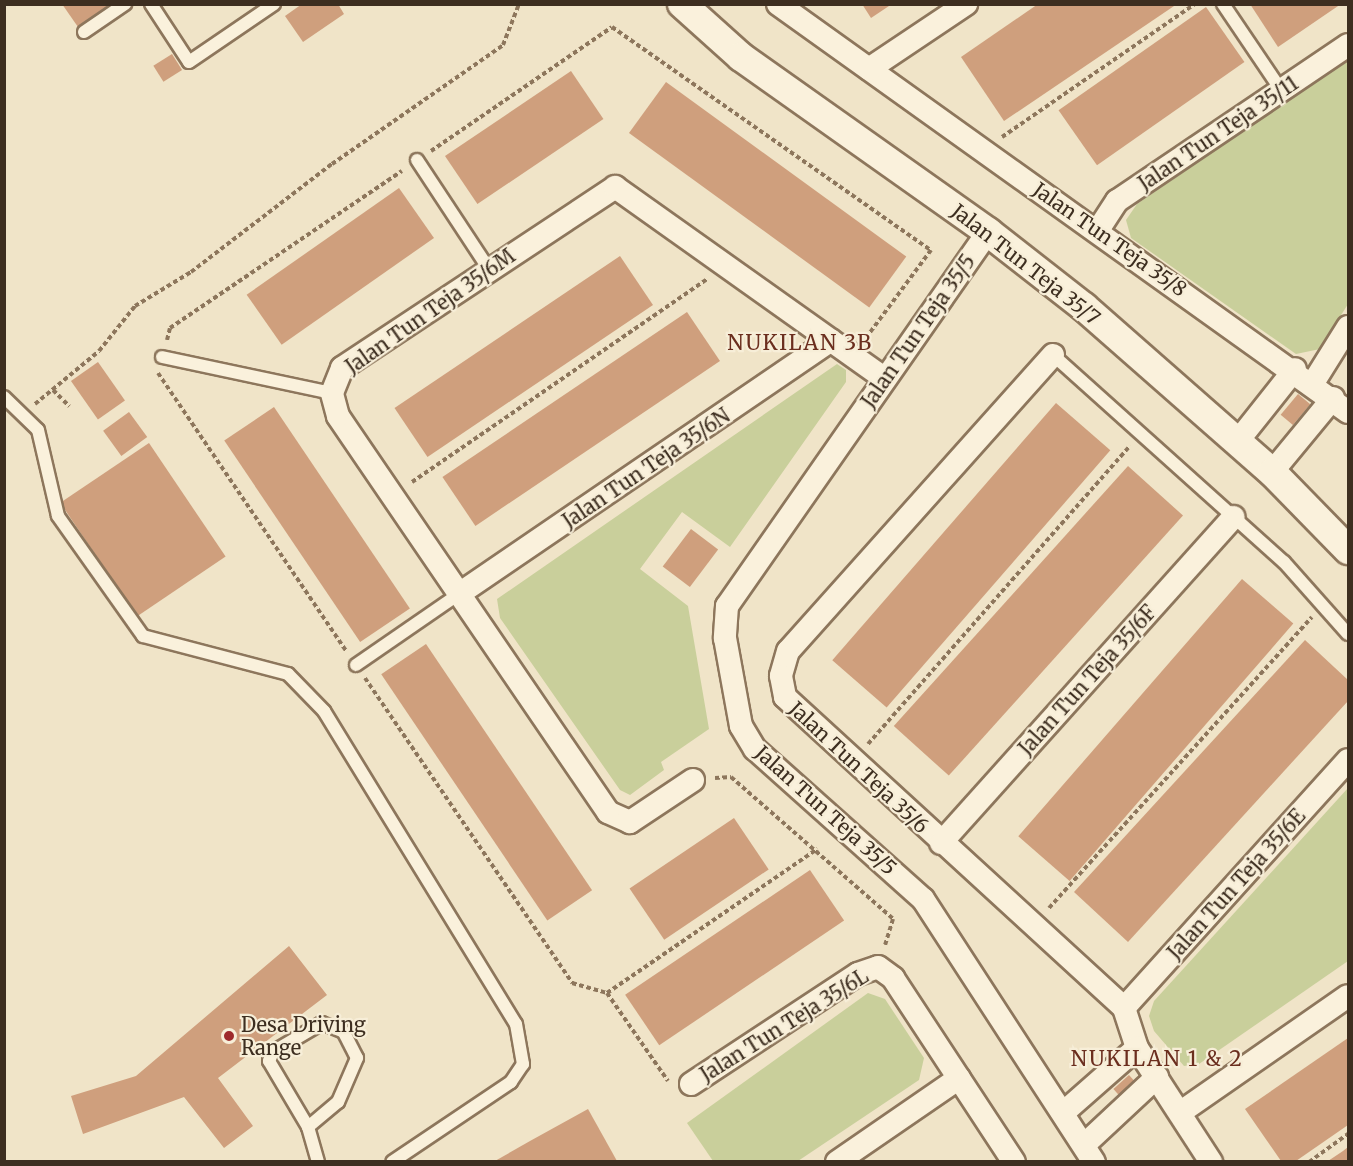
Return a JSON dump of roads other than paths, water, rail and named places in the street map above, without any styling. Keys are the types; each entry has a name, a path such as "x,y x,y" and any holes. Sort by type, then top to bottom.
{"street":[{"name":"Jalan Tun Teja 35/7","path":"682,4 741,57 988,232 1272,472 1348,550"},
{"name":"Jalan Tun Teja 35/8","path":"778,4 1295,369 1341,405"},
{"path":"870,69 966,4"},
{"name":"Jalan Tun Teja 35/11","path":"1098,230 1117,201 1348,45"},
{"name":"Jalan Tun Teja 35/6M","path":"693,780 630,822 608,812 338,416 332,393 342,368 615,187 884,378"},
{"name":"Jalan Tun Teja 35/5","path":"988,232 727,606 725,638 741,726 755,749 923,899 1089,1153"},
{"path":"1313,383 1348,327"},
{"name":"Jalan Tun Teja 35/6N","path":"459,594 831,340"},
{"name":"Jalan Tun Teja 35/6","path":"1053,355 788,651 781,676 785,698 852,762 1034,924 1124,1008 1137,1048 1181,1112 1210,1161"},
{"path":"1237,442 1295,369"},
{"path":"1272,472 1341,405"},
{"name":"Jalan Tun Teja 35/6F","path":"941,843 1234,517"},
{"name":"Jalan Tun Teja 35/6E","path":"1124,1008 1348,760"},
{"name":"Jalan Tun Teja 35/6L","path":"691,1084 878,966 893,978 959,1078"},
{"path":"1181,1112 1348,996"},
{"path":"1063,1113 1137,1048"},
{"path":"1089,1153 1157,1077"},
{"path":"837,1161 959,1078 1014,1161"}],"lane":[{"path":"84,32 125,4"},
{"path":"151,4 189,62 274,4"},
{"path":"1223,4 1281,90"},
{"path":"417,160 489,269"},
{"path":"1053,355 1234,517 1348,634"},
{"path":"162,357 332,393"},
{"path":"4,397 25,411 38,430 58,516 143,636 288,674 324,711 516,1024 523,1064 511,1082 392,1161"},
{"path":"356,665 459,594"},
{"path":"308,1127 338,1102 357,1059 344,1032 322,1023 273,1052 269,1061 308,1127 318,1161"}],"place":[{"name":"Desa Driving Range","path":"229,1036"}],"district":[{"name":"NUKILAN 3B","path":"800,343"},
{"name":"NUKILAN 1 & 2","path":"1157,1059"}]}
